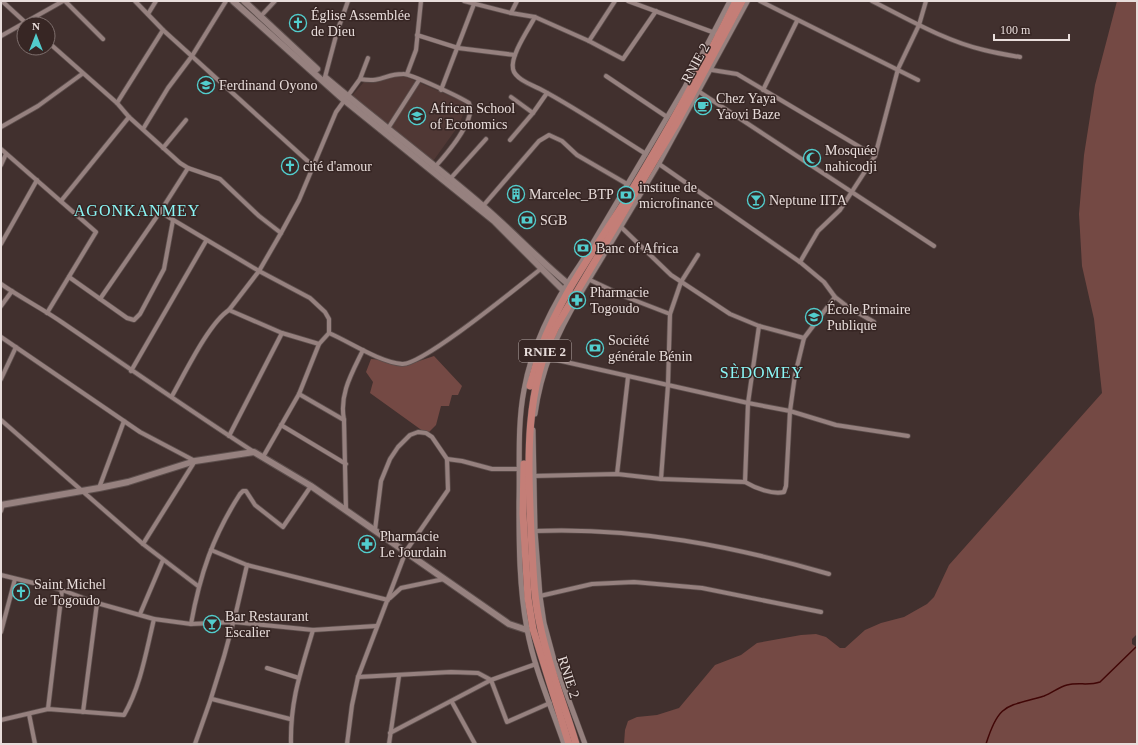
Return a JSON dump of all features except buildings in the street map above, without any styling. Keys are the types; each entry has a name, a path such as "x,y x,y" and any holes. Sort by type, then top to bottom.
{"highway":[{"name":"RNIE 2","path":"569,744 533,628 528,598 523,514 526,420 534,367 546,335 572,294 690,89 716,34 736,1"},
{"name":"RNIE 2","path":"576,286 628,207 698,91 742,1"},
{"name":"RNIE 2","path":"533,628 576,744"}],"main road":[{"path":"233,1 325,77 346,98"},
{"path":"244,1 292,49 346,98 494,221 542,268 572,294"},
{"path":"433,169 450,179 483,206 519,238 541,262 576,286"},
{"path":"2,507 128,482 195,461 254,452 311,486 510,624 533,628"}],"street":[{"path":"2,1 19,16"},
{"path":"39,16 64,1 103,39"},
{"path":"135,1 163,30 312,165"},
{"path":"148,14 156,1"},
{"path":"143,129 168,88 192,56 226,1"},
{"path":"260,17 275,1"},
{"path":"325,77 337,32 348,1"},
{"path":"407,74 416,50 421,1"},
{"path":"464,1 511,13 535,17 589,41 623,59 656,11"},
{"path":"511,13 516,1"},
{"path":"589,41 615,1"},
{"path":"628,1 716,34"},
{"path":"585,744 554,660 544,624 540,596 535,531 533,476 534,428 538,396 548,358 576,286 581,263 716,34 730,1"},
{"path":"576,286 590,280 620,227 659,164 698,91 712,70 748,1"},
{"path":"760,1 918,80"},
{"path":"872,1 919,25 984,50 1020,57"},
{"path":"800,262 818,231 840,210 875,156 898,70 919,25 926,1"},
{"path":"441,90 474,4"},
{"path":"535,17 515,55 513,65 514,72 521,78 548,93 646,154"},
{"path":"763,90 798,21"},
{"path":"1,36 16,28"},
{"path":"117,102 163,30"},
{"path":"417,35 458,48 515,55"},
{"path":"56,50 82,74 117,102 129,117 163,148 188,168 220,179 259,216 281,233"},
{"path":"172,396 213,326 223,314 229,310 259,271 299,200 327,129 346,98 360,79 368,58"},
{"path":"712,70 737,74 875,156"},
{"path":"1,127 38,106 82,74"},
{"path":"360,79 376,81 397,74 407,74 467,101 470,105 463,133 433,169"},
{"path":"606,76 667,117"},
{"path":"386,132 419,80"},
{"path":"698,91 853,191 934,246"},
{"path":"510,140 548,93"},
{"path":"511,97 533,113"},
{"path":"61,201 129,117"},
{"path":"163,148 186,120"},
{"path":"483,206 539,141 549,135 562,141 577,155 628,184"},
{"path":"450,179 486,139"},
{"path":"1,149 96,232 47,313"},
{"path":"1,165 6,154"},
{"path":"659,164 800,262 824,282 835,297 848,307 874,322"},
{"path":"100,299 160,212 188,168"},
{"path":"1,244 37,180"},
{"path":"160,212 206,241 310,298 325,312 329,319 329,333 319,344 299,394 263,457"},
{"path":"69,277 132,320 137,318 164,269 173,220"},
{"path":"620,227 671,275 730,314 759,326 804,338"},
{"path":"131,371 206,241"},
{"path":"661,479 668,385 670,314 681,282 698,255"},
{"path":"329,333 363,350 403,364 418,360 430,353 542,268"},
{"path":"590,280 626,297 670,314"},
{"path":"1,284 47,313 131,371 172,396 254,452"},
{"path":"1,306 12,292"},
{"path":"564,744 536,664 533,628 521,599 519,469 524,390 530,365 544,330 572,294"},
{"path":"533,476 617,474 661,479 745,482 752,487 779,493 784,492 786,486 790,411 795,375 804,338 835,297"},
{"path":"229,310 282,333 319,344"},
{"path":"745,482 748,404 759,326"},
{"path":"229,436 282,333"},
{"path":"1,337 140,432 195,461 143,544"},
{"path":"1,378 16,347"},
{"path":"346,510 346,464 342,408 343,394 363,350"},
{"path":"548,358 748,404 790,411 836,425 908,436"},
{"path":"617,474 628,377"},
{"path":"299,394 344,420"},
{"path":"1,420 83,490 143,544 198,586"},
{"path":"99,488 124,421"},
{"path":"281,425 346,464"},
{"path":"347,744 352,705 358,677 376,626 388,600 406,551 448,490 447,459 432,437 426,433 418,432 410,434 398,447 385,469 381,482 375,530"},
{"path":"447,459 462,461 492,469 519,469"},
{"path":"191,624 198,586 211,550 224,519 243,491 246,491 255,506 283,527 311,486"},
{"path":"535,531 579,529 702,542 770,557 830,574"},
{"path":"211,550 247,565 388,600"},
{"path":"140,614 164,560"},
{"path":"195,744 212,699 234,622 247,565"},
{"path":"1,575 62,590 97,603 154,619 191,624 234,622 313,630 376,626"},
{"path":"1,632 15,579"},
{"path":"388,600 401,588 445,579"},
{"path":"540,596 592,584 634,582 702,588 762,598 821,612"},
{"path":"48,709 62,590"},
{"path":"83,712 97,603"},
{"path":"1,720 48,709 124,715 134,698 139,682 154,619"},
{"path":"290,744 290,719 296,684 313,630"},
{"path":"390,733 452,702 491,680 536,664"},
{"path":"267,668 299,678"},
{"path":"358,677 399,676 451,672 478,673 491,680 507,722 550,703"},
{"path":"389,744 399,676"},
{"path":"212,699 290,719"},
{"path":"452,702 475,744"},
{"path":"29,714 35,744"}],"shaded area":[{"path":"1117,1 1137,1 1137,634 1132,639 1132,644 1137,647 1137,744 624,744 625,730 628,721 637,717 657,715 679,708 715,665 741,655 757,643 801,635 816,634 826,637 840,648 845,648 865,630 881,623 904,617 927,604 934,597 949,565 1102,393 1094,319 1082,266 1079,214 1084,155 1095,85"},
{"name":"African School of Economics","path":"394,76 404,76 464,102 466,107 459,125 431,164 350,98 364,82 378,82"},
{"path":"434,356 462,386 458,395 452,395 449,406 441,406 436,425 427,434 370,393 373,382 366,372 371,359 384,360 404,366"}],"waterway":[{"path":"986,744 995,720 1006,708 1021,702 1044,696 1067,685 1092,684 1100,682 1137,646"}],"place":[{"name":"Église Assemblée de Dieu","path":"298,23"},
{"name":"Ferdinand Oyono","path":"206,85"},
{"name":"Chez Yaya Yaovi Baze","path":"703,106"},
{"name":"African School of Economics","path":"417,116"},
{"name":"Mosquée nahicodji","path":"812,158"},
{"name":"cité d'amour","path":"290,166"},
{"name":"Marcelec_BTP","path":"516,194"},
{"name":"institue de microfinance","path":"626,195"},
{"name":"Neptune IITA","path":"756,200"},
{"name":"SGB","path":"527,220"},
{"name":"Banc of Africa","path":"583,248"},
{"name":"Pharmacie Togoudo","path":"577,300"},
{"name":"École Primaire Publique","path":"814,317"},
{"name":"Société générale Bénin","path":"595,348"},
{"name":"Pharmacie Le Jourdain","path":"367,544"},
{"name":"Saint Michel de Togoudo","path":"21,592"},
{"name":"Bar Restaurant Escalier","path":"212,624"}],"district":[{"name":"AGONKANMEY","path":"137,210"},
{"name":"SÈDOMEY","path":"762,372"}]}
